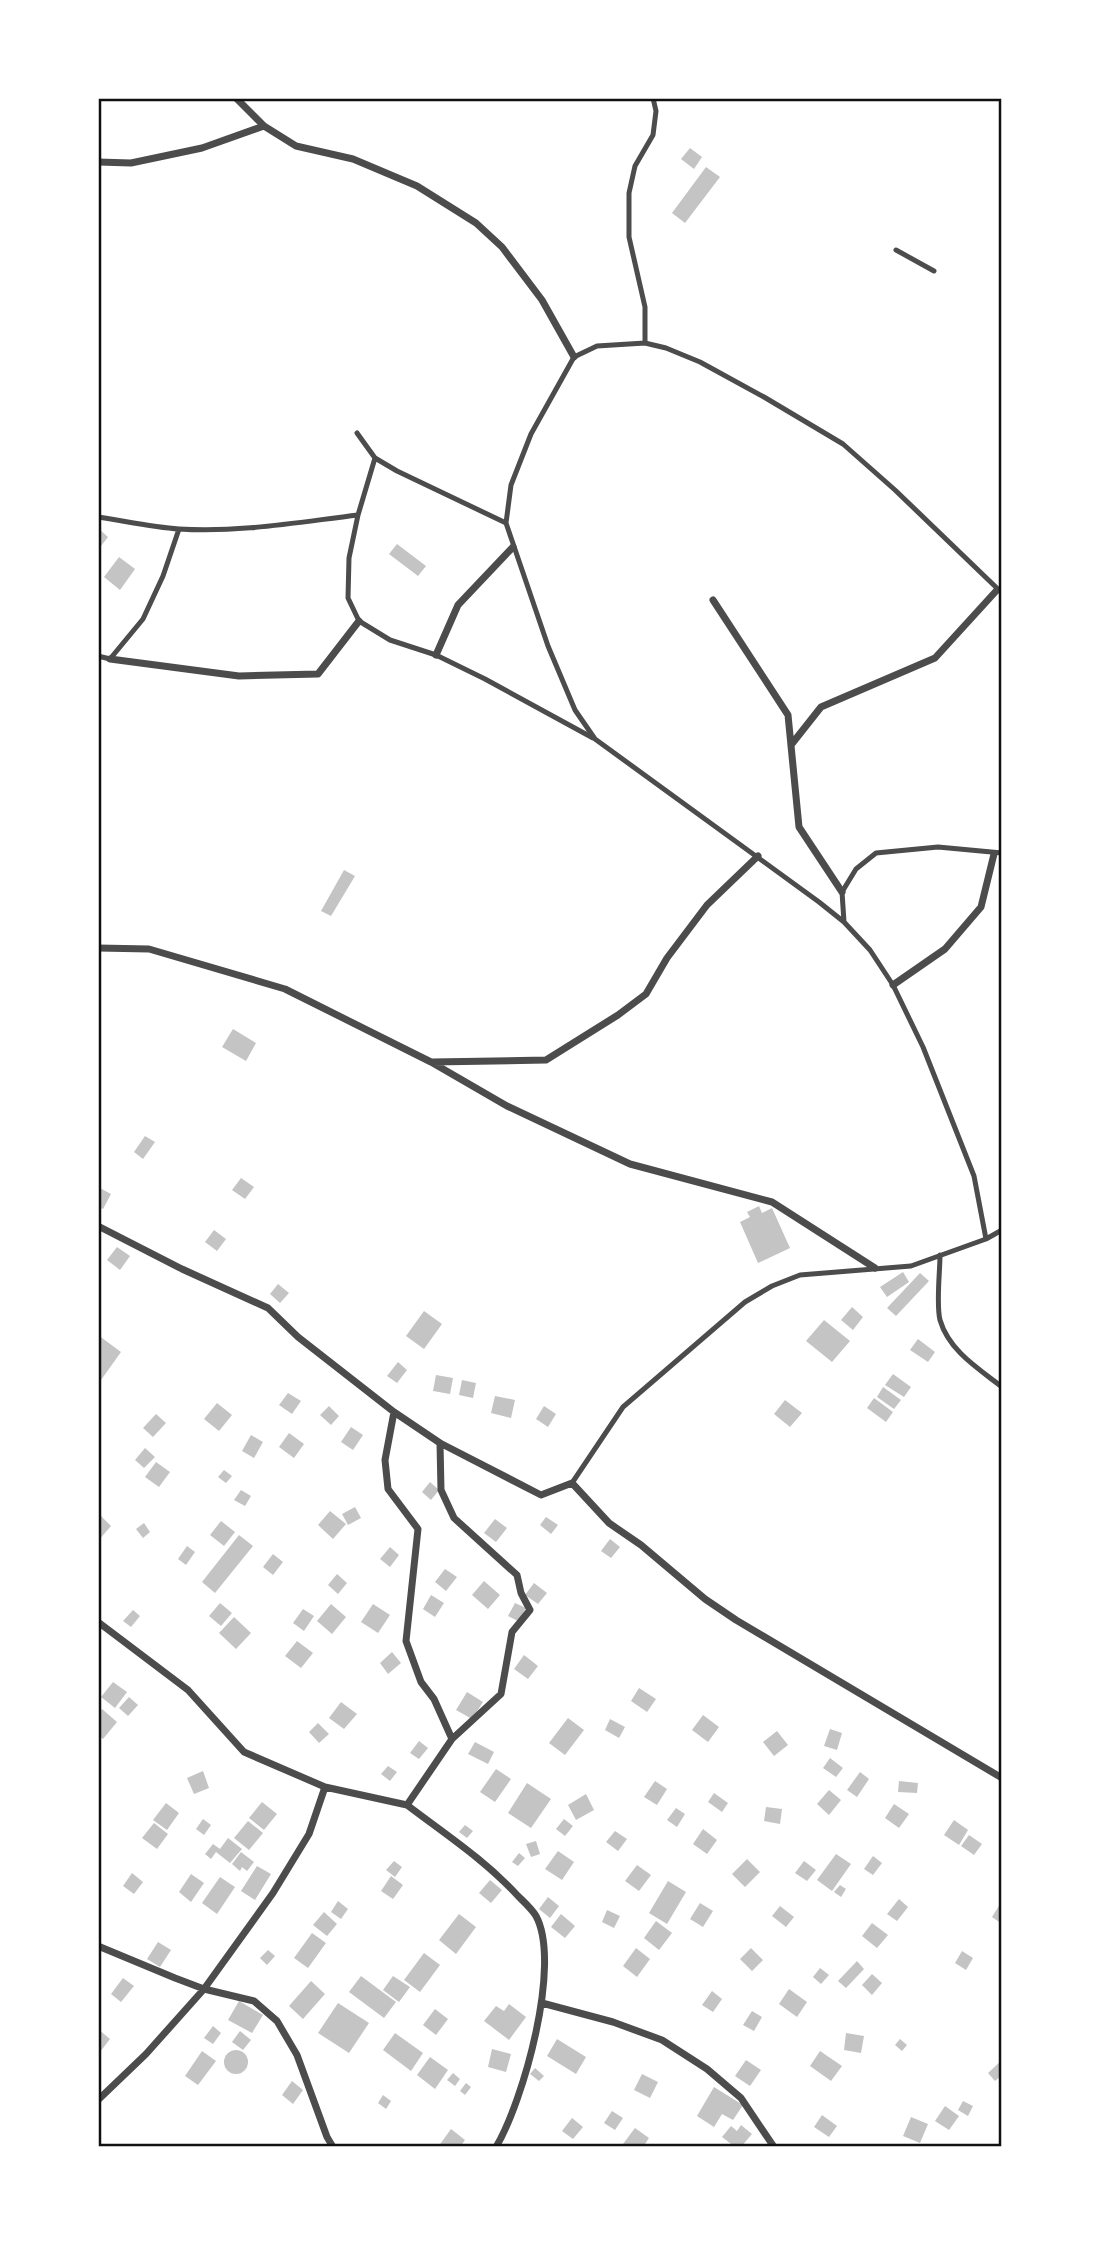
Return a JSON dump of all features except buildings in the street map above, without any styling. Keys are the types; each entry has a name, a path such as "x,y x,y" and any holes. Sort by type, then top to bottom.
{"street":[{"path":"236,98 264,126 296,146 353,159 417,186 476,223 502,247 542,300 574,357"},
{"path":"98,162 131,163 202,148 264,126"},
{"path":"436,655 458,605 513,547"},
{"path":"790,746 821,707 935,658 999,591"},
{"path":"713,600 788,715 799,827 842,892"},
{"path":"110,659 239,676 318,674 359,621"},
{"path":"892,985 945,949 981,907 998,853"},
{"path":"431,1062 547,1060 646,994 667,958 707,905 758,856"},
{"path":"98,948 149,949 285,989 431,1062 507,1106 630,1164 772,1202 875,1268"},
{"path":"98,1226 268,1308 298,1337 394,1412 440,1443 541,1495 572,1483 609,1522 705,1599 1002,1778"},
{"path":"394,1412 385,1460 388,1489 418,1529 406,1642 421,1682 433,1699 452,1739"},
{"path":"407,1805 452,1739 500,1693 512,1633 530,1610 521,1593 517,1575 454,1518 441,1490 440,1443"},
{"path":"98,1622 188,1690 244,1752 325,1787 407,1805 485,1863 536,1915 544,1941 542,2003 523,2082 505,2132 496,2147"},
{"path":"98,2100 154,2045 204,1989 273,1893 295,1857 309,1833 325,1787"},
{"path":"98,1945 204,1989 254,2001 277,2021 297,2054 327,2137 334,2147"},
{"path":"542,2003 613,2022 662,2040 707,2069 741,2098 774,2147"}],"lane":[{"path":"645,343 645,307 629,237 629,193 635,166 653,135 656,111 653,98"},
{"path":"896,250 934,271"},
{"path":"595,739 575,710 548,646 506,523 511,485 531,434 574,357 597,346 645,343 666,348 700,362 843,444 895,490 999,591"},
{"path":"357,433 376,458 397,471 506,523"},
{"path":"376,458 358,515 349,558 348,598 359,621 390,640 436,655 485,679 595,739 758,856 844,922 870,950 892,985 923,1047 974,1176 986,1239"},
{"path":"98,517 179,529 279,525 358,515"},
{"path":"98,656 110,659 143,619 163,576 179,529"},
{"path":"844,922 842,892 856,869 876,853 938,847 998,853"},
{"path":"572,1483 623,1407 745,1303 772,1286 800,1275 911,1266 986,1239 1002,1230"},
{"path":"940,1255 939,1318 948,1338 967,1360 1002,1387"}]}
